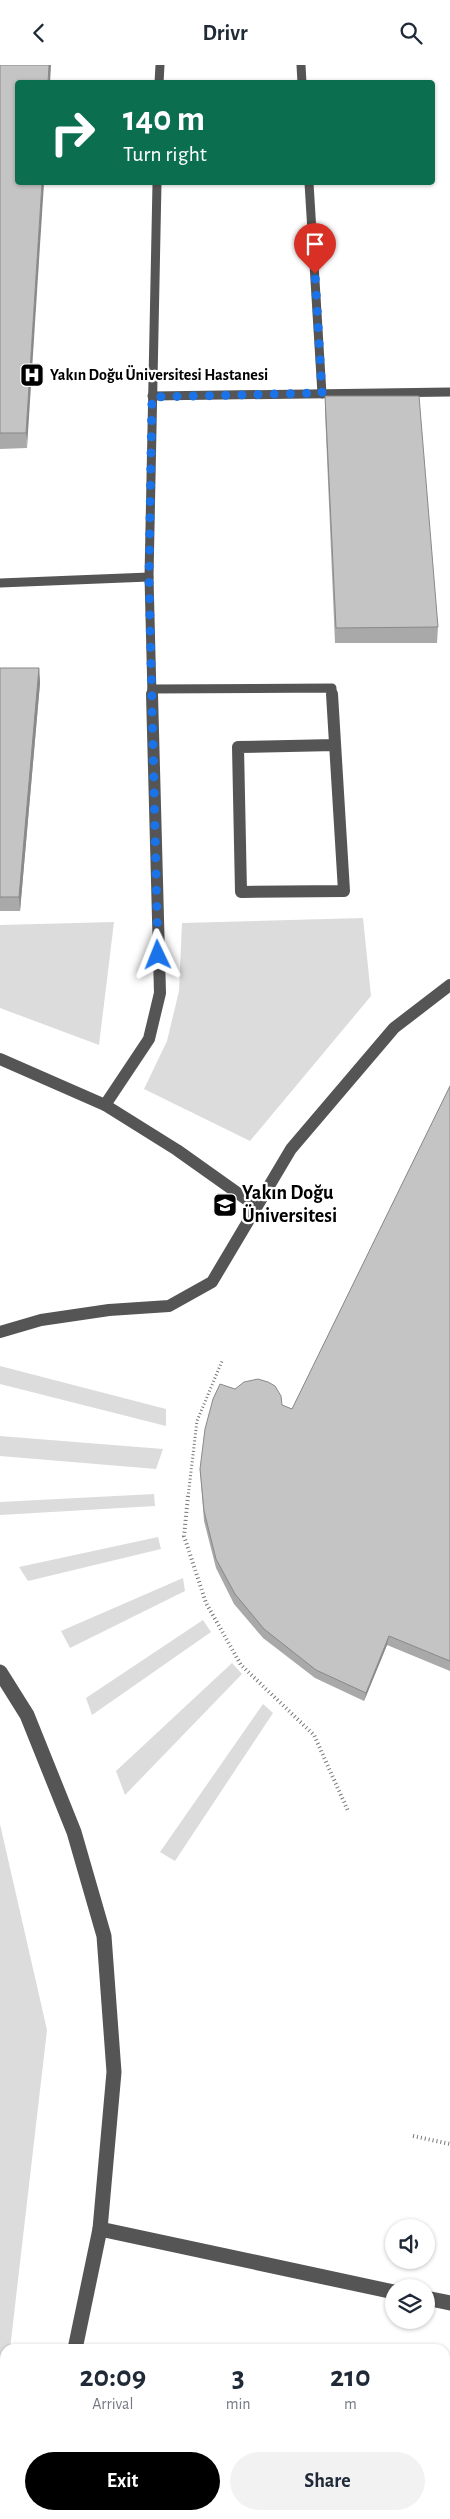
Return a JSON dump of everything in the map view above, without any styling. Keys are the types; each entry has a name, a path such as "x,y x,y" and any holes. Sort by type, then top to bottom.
{"street":[{"path":"159,80 160,65"},
{"path":"301,65 302,80"},
{"path":"106,1105 148,1039 160,993 149,577 157,185"},
{"path":"309,185 322,393"},
{"path":"152,397 450,392"},
{"path":"0,583 149,577"},
{"path":"152,689 332,688 344,891 241,893 238,747 335,745"},
{"path":"0,1332 41,1320 110,1310 169,1306 212,1283 256,1205 291,1149 394,1028 450,985"},
{"path":"0,1059 106,1105 177,1150 256,1205"},
{"path":"0,1672 27,1715 74,1832 104,1937 114,2072 100,2229 76,2344"},
{"path":"100,2229 385,2289"},
{"path":"435,2300 450,2303"}],"path":[{"path":"222,1361 197,1421 184,1536 206,1603 241,1665 314,1735 348,1811"},
{"path":"412,2136 450,2144"}],"shaded area":[{"path":"363,918 371,996 250,1141 144,1089 167,1041 179,991 182,923"},
{"path":"114,922 99,1045 0,1008 0,925"},
{"path":"0,1366 166,1409 166,1426 0,1384"},
{"path":"0,1436 163,1449 156,1469 0,1456"},
{"path":"154,1494 155,1506 0,1515 0,1502"},
{"path":"158,1537 161,1549 28,1581 19,1567"},
{"path":"183,1578 185,1591 70,1648 61,1631"},
{"path":"203,1620 211,1632 92,1715 86,1698"},
{"path":"232,1663 242,1674 125,1795 116,1771"},
{"path":"263,1704 273,1713 175,1861 160,1852"},
{"path":"0,1824 47,2030 11,2344 0,2344"}],"building":[{"path":"0,65 49,65 48,80 15,80 15,185 42,185 26,433 0,433"},
{"path":"325,396 419,396 438,627 336,628"},
{"path":"0,668 39,668 19,897 0,897"},
{"path":"450,1086 450,1661 389,1636 366,1693 316,1670 264,1629 235,1594 216,1559 204,1511 200,1469 205,1429 213,1399 220,1384 235,1389 244,1382 258,1379 268,1382 275,1386 281,1396 282,1405 292,1409"}],"place":[{"name":"Yakın Doğu Üniversitesi Hastanesi","path":"32,375"},
{"name":"Yakın Doğu Üniversitesi","path":"225,1205"}],"route":[{"path":"158,955 149,577 152,397 322,393 315,274"}]}
